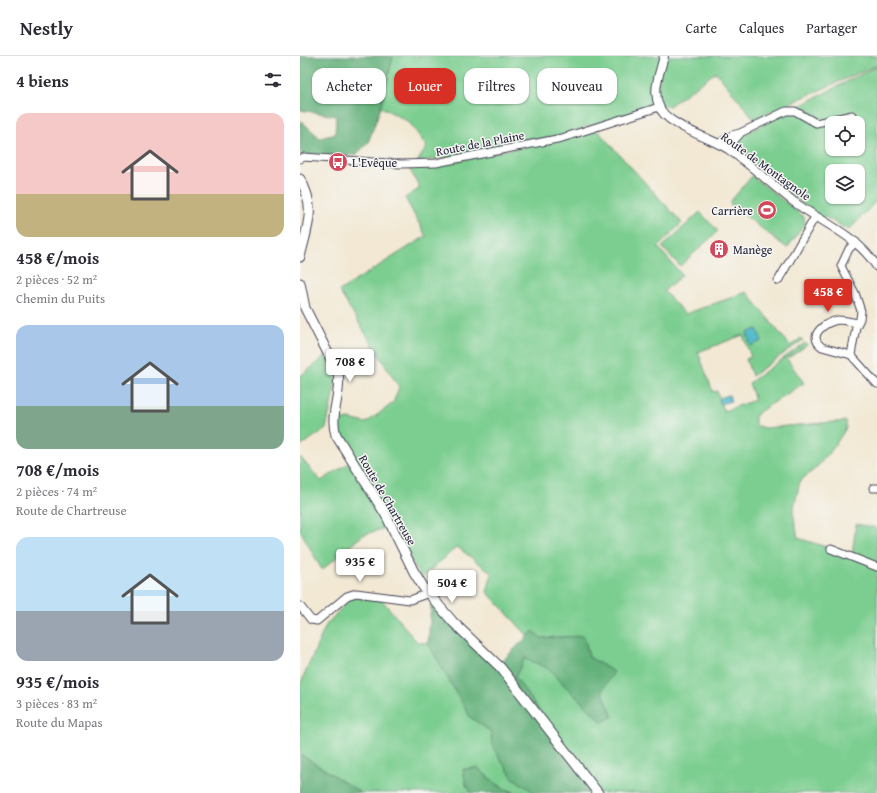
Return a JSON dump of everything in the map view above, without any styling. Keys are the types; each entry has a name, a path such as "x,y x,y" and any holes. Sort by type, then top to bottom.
{"main road":[{"path":"300,179 307,193 310,210 309,223 300,257"},
{"name":"Route de Chartreuse","path":"300,283 303,310 338,373 339,384 333,418 336,435 386,515 414,572 429,593 454,622 501,668 598,793"}],"street":[{"path":"659,107 656,85 664,56"},
{"name":"Route de Montagnole","path":"659,107 671,120 727,148 815,216 856,242 868,254 877,268"},
{"name":"Route de la Plaine","path":"300,159 332,159 401,164 436,164 562,138 659,107"},
{"path":"718,144 732,135 740,133 786,111 795,111 816,123 852,115"},
{"path":"727,148 740,133"},
{"path":"778,281 815,216"},
{"path":"851,355 861,311 855,293 841,266 849,249 856,242"},
{"path":"858,322 841,320 829,322 818,332 816,337 818,344 822,347 851,355 877,384"},
{"path":"831,549 877,567"},
{"path":"300,606 311,620 316,621 347,596 356,593 389,596 410,600 429,593"}],"green space":[{"path":"300,56 393,56 386,86 386,68 312,68 312,104 382,104 368,143 356,155 302,155 300,151 300,120 320,138 335,134 336,116 300,110"},
{"path":"393,56 877,56 877,65 754,119 716,72 669,106 651,106 562,135 469,154 417,162 427,147 409,122 381,107 382,104 386,104 386,86"},
{"path":"877,66 877,200 849,230 825,217 822,219 732,147 743,135"},
{"path":"597,130 682,223 658,247 682,275 664,291 685,314 747,292 790,346 801,338 803,340 752,376 746,359 751,357 743,335 698,352 713,392 717,391 724,411 755,400 749,383 805,343 807,345 787,359 804,383 759,412 755,417 755,425 764,428 846,421 846,428 834,447 816,468 800,481 793,512 798,538 852,555 856,524 877,528 877,793 600,793 515,677 525,658 547,668 602,721 612,717 602,690 613,672 589,657 584,636 541,638 533,631 528,636 487,592 492,573 457,547 421,578 339,431 338,421 349,419 366,423 393,403 399,387 339,291 426,236 405,198 420,188 409,168 436,166"},
{"name":"Carrière","path":"752,176 804,217 805,224 787,248 729,203"},
{"name":"Carrière","path":"700,212 718,231 680,266 662,247"},
{"path":"325,354 336,381 326,429 300,446 300,376 319,362"},
{"path":"300,457 321,481 349,463 381,517 385,528 363,535 322,570 300,530"},
{"path":"352,597 382,600 417,642 428,643 470,717 491,732 492,746 513,778 535,793 517,792 504,788 478,768 463,769 466,785 472,793 361,793 300,754 300,685 326,625"},
{"path":"431,605 498,665 533,631 541,638 584,636 589,657 614,672 602,690 613,717 602,722 547,668 525,658 515,677 600,793 535,793 513,778 492,746 491,732 470,717 428,643"},
{"path":"300,754 361,793 300,793"},
{"path":"478,768 497,785 515,793 472,793 466,785 463,769"}],"water":[{"path":"757,329 762,341 751,346 747,333"},
{"path":"729,395 731,401 720,404 719,398"}],"place":[{"name":"L'Evêque","path":"338,162"},
{"name":"Carrière","path":"767,210"},
{"name":"Manège","path":"719,249"}]}
